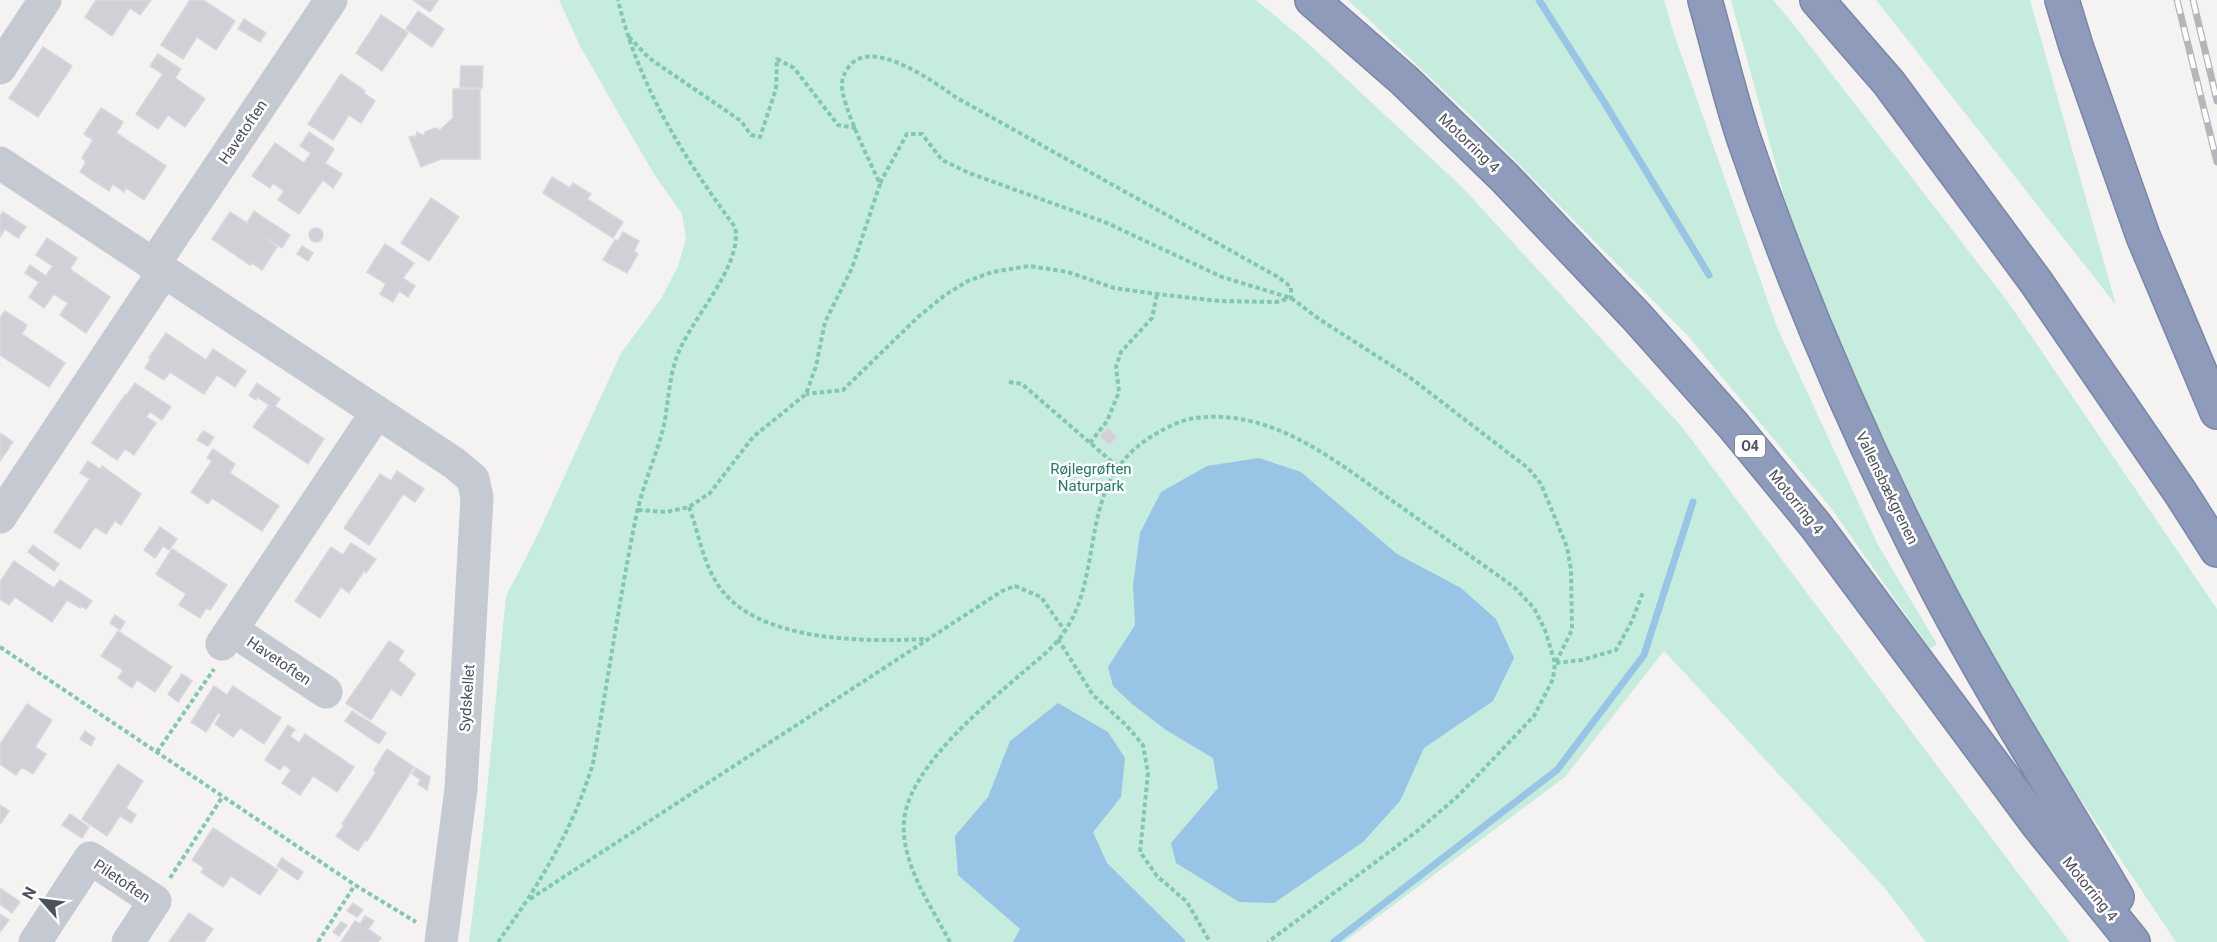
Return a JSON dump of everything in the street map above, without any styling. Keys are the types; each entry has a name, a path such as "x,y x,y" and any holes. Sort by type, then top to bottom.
{"highway":[{"name":"Motorring 4","path":"1312,0 1405,81 1505,178 1637,317 1733,425 1816,526 2039,826 2133,942"},
{"name":"Vallensbækgrenen","path":"1705,0 1743,137 1797,285 1860,435 1937,589 1985,674 2064,804 2142,942"},
{"path":"1817,0 1889,83 2036,282 2217,549"},
{"path":"2062,0 2143,236 2217,412"}],"street":[{"path":"0,68 45,0"},
{"name":"Havetoften","path":"0,517 331,0"},
{"path":"0,162 377,412"},
{"name":"Havetoften","path":"326,693 227,637 377,412"},
{"name":"Sydskellet","path":"377,412 454,463 473,479 477,498 461,789 450,938"},
{"name":"Piletoften","path":"48,938 90,858 155,901 128,942"}],"path":[{"path":"498,942 529,899 585,791 593,763 638,510 663,426 675,362 683,342 712,296 738,238 735,227 695,172 650,92 626,34 618,0"},
{"path":"626,34 649,58 741,121 751,135 759,137 776,89 777,59 794,68 838,125 856,128"},
{"path":"880,184 841,87 843,75 852,62 869,55 885,57 936,83 957,98 1278,277 1291,287 1291,298"},
{"path":"638,510 666,512 689,507 710,493 753,437 806,394 816,366 825,322 852,268 880,184 907,134 922,134 942,160 969,173 1107,223 1222,277 1291,298 1319,319 1408,376 1528,468 1541,484 1567,547 1571,570 1572,630 1555,663 1553,679 1534,716 1458,796 1416,832 1268,942"},
{"path":"806,394 843,390 936,302 968,281 992,272 1029,266 1068,272 1114,288 1157,294 1220,301 1276,302 1291,298"},
{"path":"1090,443 1107,420 1119,392 1116,366 1121,352 1152,318 1157,294"},
{"path":"1009,382 1022,384 1118,466"},
{"path":"950,942 908,862 904,839 905,815 912,792 924,772 976,714 1045,653 1065,631 1078,605 1085,581 1096,519 1118,466 1141,444 1163,429 1194,418 1240,418 1272,427 1311,444 1514,587 1534,608 1545,630 1555,663"},
{"path":"689,507 704,556 715,580 733,602 745,611 795,631 830,638 863,641 929,639"},
{"path":"529,899 1002,591 1015,586 1041,597 1065,631"},
{"path":"1555,663 1582,660 1616,650 1632,621 1643,592"},
{"path":"157,752 222,658 227,637"},
{"path":"1058,639 1093,695 1126,725 1143,745 1148,773 1140,852 1157,876 1187,902 1210,942"},
{"path":"0,646 355,885 418,924 450,938"},
{"path":"155,901 223,796"},
{"path":"318,942 355,885"}],"green space":[{"name":"Røjlegrøften Naturpark","path":"559,0 1256,0 1310,45 1463,188 1682,427 2070,942 1926,942 1884,887 1664,651 1565,777 1344,942 469,942 484,821 506,596 537,536 621,353 661,299 678,266 686,239 682,214 654,174 616,109 580,46"},
{"path":"1348,0 1664,0 1777,327 1878,545 1937,644 1930,649 1831,508 1687,335 1477,122"},
{"path":"1731,0 1773,0 1790,20 2008,302 2217,609 2217,942 2176,942 1996,673 1806,277"},
{"path":"1876,0 2030,0 2116,305"}],"water":[{"path":"1259,458 1301,472 1397,554 1461,588 1496,619 1514,658 1493,701 1424,748 1400,801 1363,842 1274,903 1239,902 1176,863 1171,843 1218,788 1213,758 1166,730 1132,704 1113,686 1108,667 1135,625 1133,585 1140,533 1161,492 1207,466"},
{"path":"1058,703 1108,732 1125,758 1121,797 1093,832 1107,863 1185,942 1013,942 1020,929 958,875 955,836 988,797 1010,741"}],"building":[{"path":"96,0 151,0 140,15 130,8 112,36 85,17"},
{"path":"190,0 203,0 235,21 216,50 197,37 183,59 161,45"},
{"path":"413,0 438,0 430,12"},
{"path":"418,11 444,29 432,47 406,29"},
{"path":"381,15 408,33 382,71 356,53"},
{"path":"244,19 266,33 260,42 238,29"},
{"path":"43,47 72,66 38,117 9,98"},
{"path":"158,54 181,69 175,78 205,99 185,127 168,115 158,129 136,114 163,74 150,66"},
{"path":"461,66 483,66 482,88 460,87"},
{"path":"341,74 375,101 361,123 349,115 333,140 308,124"},
{"path":"453,89 480,89 480,159 441,159 421,167 409,137 414,136 415,139 417,132 424,136 425,132 435,128 440,130 453,118"},
{"path":"101,108 123,122 116,133 166,166 144,200 126,188 124,192 113,184 109,191 80,172 86,162 82,158 93,140 84,134"},
{"path":"309,132 334,149 325,163 342,174 333,188 323,180 299,214 278,200 284,191 273,183 270,188 252,176 275,143 304,163 311,153 300,146"},
{"path":"552,177 570,188 573,183 591,194 587,199 623,222 613,238 543,193"},
{"path":"431,198 459,217 429,261 401,243"},
{"path":"254,211 290,235 282,248 267,240 277,247 262,270 252,263 250,265 212,239 230,212 247,223"},
{"path":"3,212 26,227 18,238 5,229 0,237 0,216"},
{"path":"313,228 319,228 323,235 319,242 313,242 309,238 309,232"},
{"path":"623,232 639,241 634,251 638,254 627,273 603,260 615,240 618,241"},
{"path":"47,238 77,258 70,269 110,297 86,333 60,315 68,303 54,294 44,308 29,297 39,282 25,273 30,265 46,276 53,266 36,255"},
{"path":"385,244 414,263 403,278 415,286 408,297 399,291 393,302 380,294 386,284 367,272"},
{"path":"302,246 313,253 308,261 297,254"},
{"path":"5,311 27,325 22,334 65,363 49,387 0,355 0,318"},
{"path":"166,333 206,360 213,349 246,371 235,387 217,375 204,394 170,372 164,380 145,368"},
{"path":"135,383 171,407 162,420 150,412 146,417 156,423 134,455 125,449 117,460 92,443"},
{"path":"257,383 280,399 275,406 324,439 308,464 253,427 269,405 249,395"},
{"path":"1108,428 1117,437 1109,445 1100,436"},
{"path":"203,431 214,437 208,446 197,440"},
{"path":"0,433 13,442 0,461"},
{"path":"213,449 235,464 230,473 279,506 262,531 212,498 208,504 191,492 212,461 207,458"},
{"path":"88,461 100,469 102,466 141,494 121,525 115,521 106,534 95,527 80,549 54,532 90,479 80,473"},
{"path":"397,471 424,489 415,502 403,494 369,545 344,528 380,474 391,481"},
{"path":"160,527 177,539 169,550 163,546 155,558 144,550"},
{"path":"351,543 376,559 366,573 364,571 349,593 341,587 320,618 295,601 331,547 343,555"},
{"path":"33,545 59,564 54,571 28,552"},
{"path":"172,549 227,585 210,610 206,608 200,618 179,605 186,594 156,574"},
{"path":"14,561 54,588 60,580 92,601 86,609 67,600 52,622 15,597 9,605 0,599 0,582"},
{"path":"115,615 125,622 120,630 110,623"},
{"path":"118,631 172,667 155,692 137,680 132,688 118,678 123,670 101,656"},
{"path":"389,641 404,651 398,660 415,674 401,696 391,689 371,720 346,703"},
{"path":"182,674 192,681 178,702 168,694"},
{"path":"214,686 227,695 233,686 281,718 264,744 240,728 233,737 215,724 221,715 218,713 206,732 191,722"},
{"path":"27,704 52,720 35,747 46,754 33,774 22,767 16,775 0,764 0,744"},
{"path":"352,711 386,733 379,744 345,721"},
{"path":"288,725 295,730 290,736 299,743 305,734 354,767 337,792 313,776 300,795 282,783 291,770 284,765 280,770 265,760"},
{"path":"85,731 95,738 91,746 80,739"},
{"path":"387,749 414,767 367,841 365,840 358,851 336,836 376,772 374,770"},
{"path":"118,764 143,781 126,808 136,815 131,823 120,816 107,836 82,819"},
{"path":"416,768 430,777 427,790 418,784 421,780 412,774"},
{"path":"0,805 9,811 1,823 0,822"},
{"path":"70,814 89,827 82,838 62,825"},
{"path":"213,828 278,870 260,895 231,876 223,887 201,872 204,868 192,860"},
{"path":"282,858 303,872 298,880 277,866"},
{"path":"0,888 20,902 12,913 0,904"},
{"path":"353,903 363,910 357,917 347,911"},
{"path":"189,913 213,929 204,942 169,942"},
{"path":"0,914 9,920 0,932"},
{"path":"365,916 374,921 368,929 381,938 378,942 341,942 355,921 360,924"},
{"path":"341,922 347,925 339,936 333,932"}],"waterway":[{"path":"1539,0 1709,275"},
{"path":"1334,942 1557,770 1644,655 1693,502"}],"railway":[{"path":"2177,0 2217,162"},
{"path":"2193,0 2217,101"}]}
